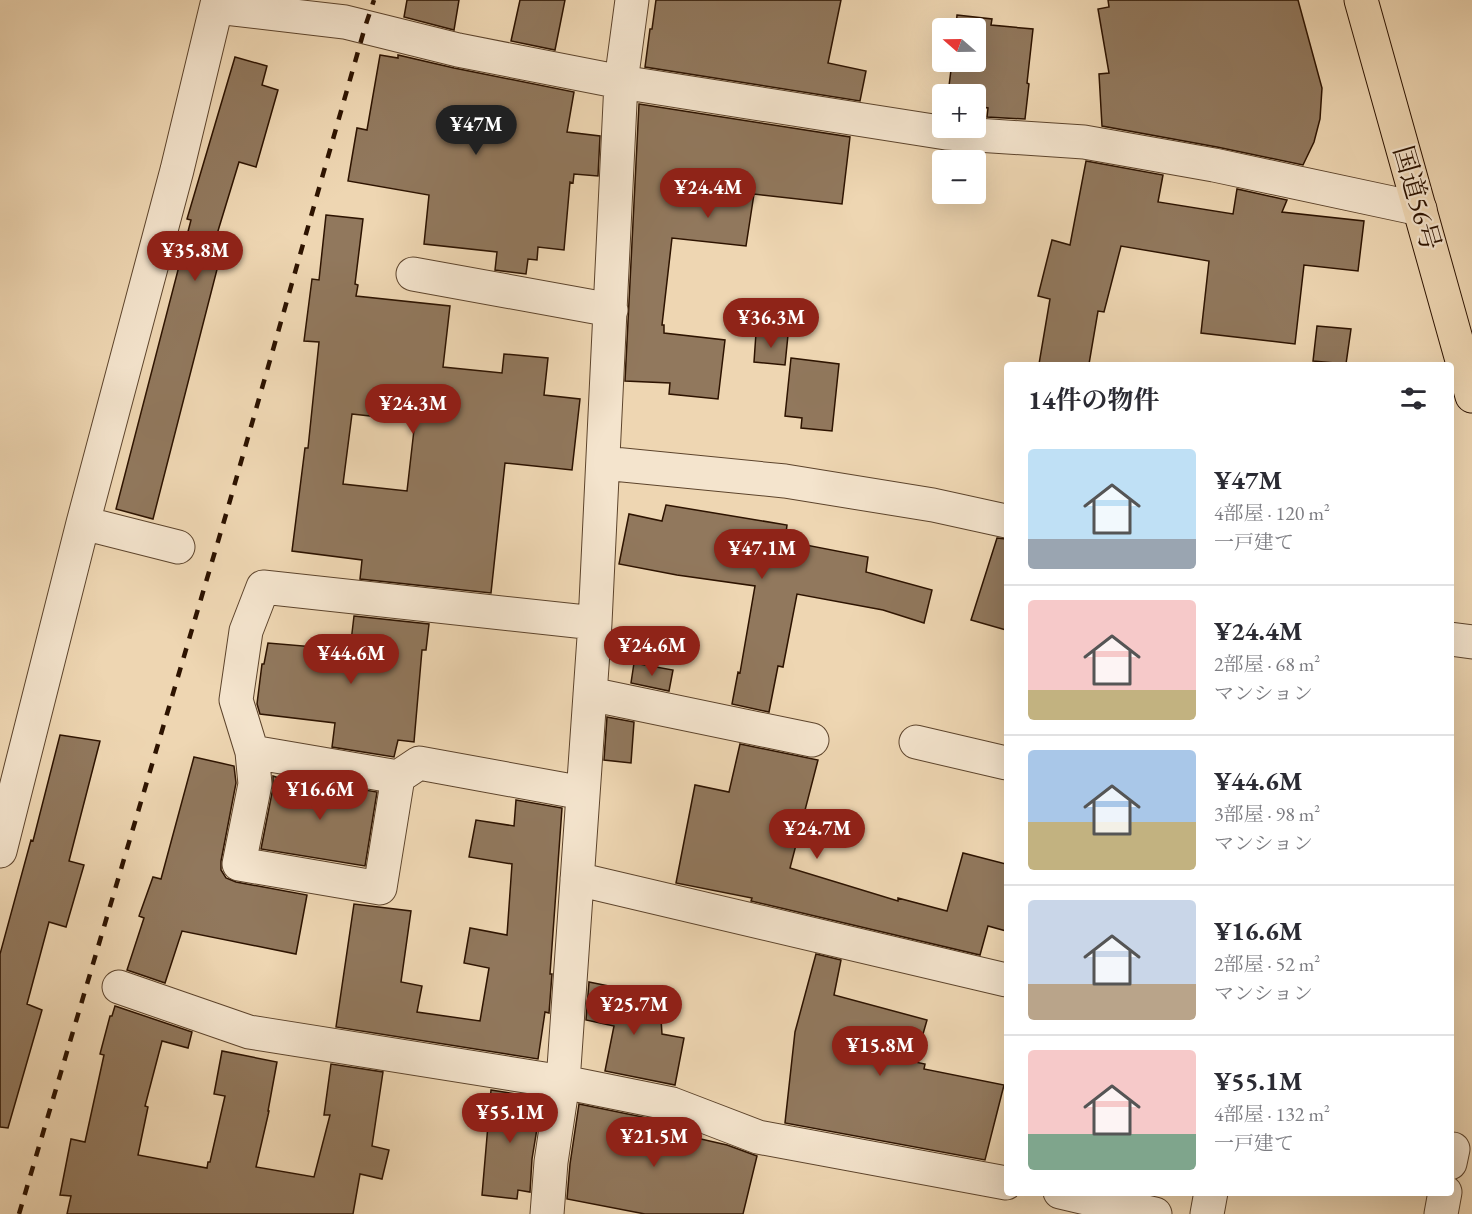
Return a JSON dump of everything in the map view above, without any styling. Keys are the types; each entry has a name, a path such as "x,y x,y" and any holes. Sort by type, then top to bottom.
{"highway":[{"name":"国道56号","path":"1361,0 1472,396"}],"street":[{"path":"547,1214 551,1162 563,1082 595,623 621,82 632,0"},
{"path":"0,851 218,4 349,11 458,50 621,82 946,133 1084,142 1214,165 1420,209"},
{"path":"413,274 610,310"},
{"path":"603,463 785,481 933,505 1004,521"},
{"path":"83,524 178,547"},
{"path":"398,777 380,888 239,864 255,784 252,752 236,700 246,631 263,587 595,623"},
{"path":"1454,640 1472,642"},
{"path":"590,693 812,740"},
{"path":"916,741 1004,763"},
{"path":"252,752 398,777 419,763 583,793"},
{"path":"577,879 1004,980"},
{"path":"119,987 249,1032 563,1082 672,1104 758,1137 1004,1183"},
{"path":"1077,1196 1155,1214"},
{"path":"1207,1214 1210,1196"},
{"path":"1440,1214 1444,1196"}],"building":[{"path":"407,0 459,0 454,30 404,17"},
{"path":"520,0 565,0 555,50 511,41"},
{"path":"656,0 841,0 828,63 866,71 860,101 645,67"},
{"path":"1108,0 1298,0 1322,88 1320,119 1314,142 1303,165 1102,126 1099,74 1109,73 1098,9 1109,7"},
{"path":"957,15 983,18 957,18"},
{"path":"986,18 992,19 991,25 1033,29 1025,119 987,117 986,84 949,84 951,72 986,72"},
{"path":"380,55 398,58 398,55 574,92 567,132 600,136 598,176 574,174 573,183 570,182 564,250 538,247 537,260 528,259 526,274 495,270 497,252 424,244 429,195 348,181 357,128 367,130"},
{"path":"235,57 267,66 262,85 278,90 256,167 239,162 214,244 223,246 153,519 116,509 191,220 187,219"},
{"path":"639,104 850,137 842,204 754,194 746,246 672,238 662,325 664,325 664,333 725,340 718,399 669,394 670,383 625,381"},
{"path":"1086,161 1163,175 1158,202 1233,214 1237,189 1287,200 1282,212 1364,221 1358,271 1304,265 1295,344 1201,333 1209,261 1121,246 1104,312 1098,311 1089,362 1039,362 1050,299 1038,296 1052,240 1070,245"},
{"path":"326,215 363,219 355,284 358,285 356,296 450,306 443,367 502,373 504,354 548,358 544,395 580,399 572,470 505,463 491,593 360,579 362,560 292,551 305,448 308,448 319,342 304,341 312,279 319,280","holes":["352,414 415,421 407,491 343,484"]},
{"path":"1317,326 1351,329 1346,362 1313,361"},
{"path":"756,333 788,335 785,365 754,362"},
{"path":"791,358 839,364 832,431 801,428 802,418 785,416"},
{"path":"666,505 787,525 785,541 868,557 866,572 932,590 924,623 883,610 797,594 783,667 778,666 769,712 732,704 738,672 740,673 755,586 619,564 629,514 662,521"},
{"path":"997,538 1004,539 1004,629 971,620"},
{"path":"354,616 429,624 426,650 422,650 414,742 398,740 394,757 332,747 335,723 260,714 257,704 262,664 264,664 268,643 350,650"},
{"path":"634,663 673,670 669,691 631,683"},
{"path":"607,717 634,722 631,763 604,760"},
{"path":"60,735 100,741 69,861 84,865 66,927 49,922 27,1004 42,1010 8,1128 0,1127 0,954 31,840 33,841"},
{"path":"740,744 818,760 790,868 898,901 898,898 947,911 963,853 1004,863 1004,930 988,926 980,955 751,901 752,898 676,883 695,785 729,792"},
{"path":"194,757 234,766 236,783 221,861 221,870 226,878 236,882 307,895 296,954 182,931 165,983 127,970 144,918 139,916 153,877 161,879"},
{"path":"273,776 377,792 365,866 261,849 273,788"},
{"path":"516,800 562,808 549,1013 545,1012 538,1059 336,1027 354,904 411,911 401,982 422,986 417,1012 480,1021 489,968 464,963 470,928 507,935 512,864 469,857 476,820 514,826"},
{"path":"816,954 841,960 834,995 927,1020 915,1062 925,1064 924,1069 1004,1085 985,1160 785,1123 795,1032"},
{"path":"589,982 639,992 635,1014 661,1019 662,1034 684,1038 675,1085 605,1071 614,1026 586,1020"},
{"path":"115,1006 192,1032 188,1048 162,1041 145,1106 148,1107 138,1155 207,1168 225,1096 214,1094 222,1051 277,1062 256,1167 314,1177 330,1115 324,1115 331,1064 383,1072 372,1146 389,1150 382,1179 360,1174 353,1214 67,1214 71,1196 60,1195 71,1139 85,1142 104,1055 100,1054"},
{"path":"491,1090 542,1098 532,1159 530,1192 518,1190 517,1199 482,1195"},
{"path":"579,1104 667,1122 666,1131 727,1145 757,1156 743,1214 645,1214 567,1199"}],"railway":[{"path":"19,1214 227,511 374,0"}]}
